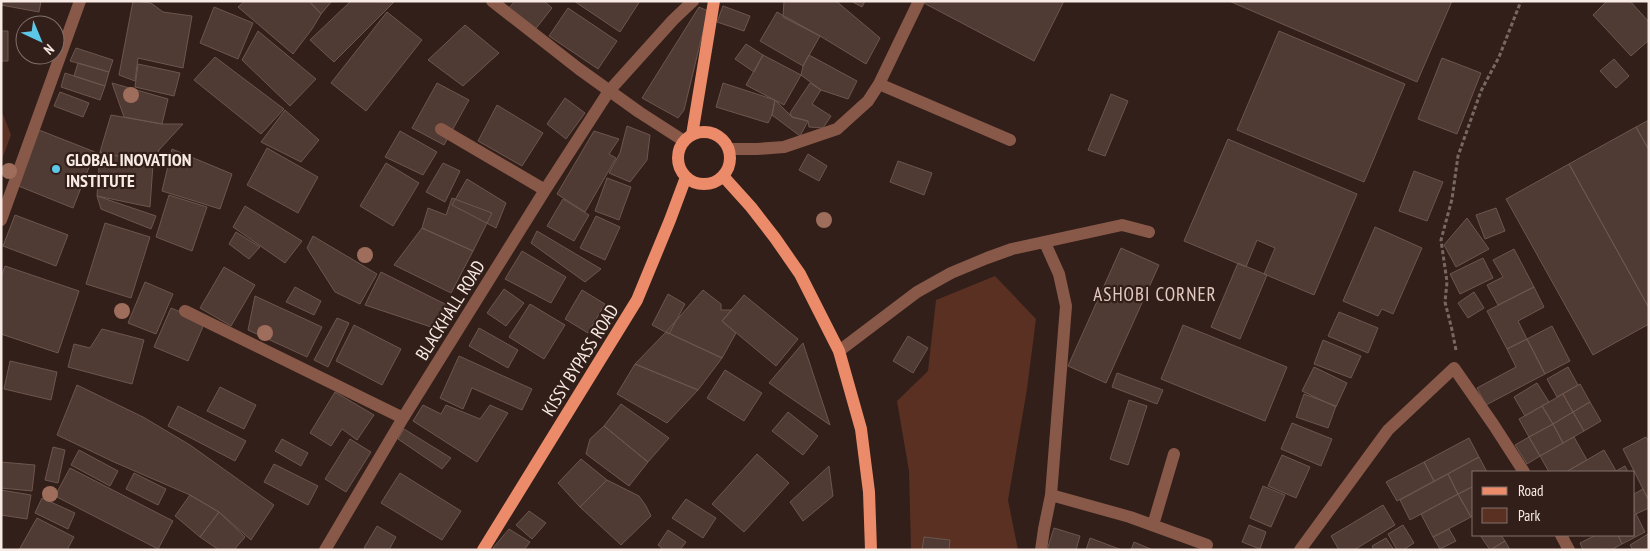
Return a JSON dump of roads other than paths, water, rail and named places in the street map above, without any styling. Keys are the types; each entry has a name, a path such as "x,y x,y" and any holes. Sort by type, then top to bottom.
{"main road":[{"path":"688,138 703,132 714,134 723,140 729,149 730,158 728,168 723,176 715,182 695,183 686,178 680,169 678,160 679,150 688,138 714,1"},
{"path":"723,176 751,207 800,274 839,351 861,429 869,492 871,550"},
{"name":"KISSY BYPASS ROAD","path":"483,550 637,300 686,178"}],"street":[{"path":"1,220 80,1"},
{"path":"492,1 609,92 688,138"},
{"name":"BLACKHALL ROAD","path":"325,550 403,418 545,190 609,92 673,20 693,1"},
{"path":"729,149 757,150 784,147 837,129 868,101 879,84 919,1"},
{"path":"879,84 1010,140"},
{"path":"441,129 545,190"},
{"path":"839,351 917,292 951,273 1012,249 1122,225 1149,232"},
{"path":"1041,550 1052,495 1066,306 1059,274 1044,243"},
{"path":"185,311 403,418"},
{"path":"1300,550 1388,430 1454,368 1523,471"},
{"path":"1153,525 1174,454"},
{"path":"1052,495 1130,517 1207,545"},
{"path":"1561,536 1569,550"}],"place":[{"name":"GLOBAL INOVATION INSTITUTE","path":"56,169"}],"district":[{"name":"ASHOBI CORNER","path":"1155,294"}]}
